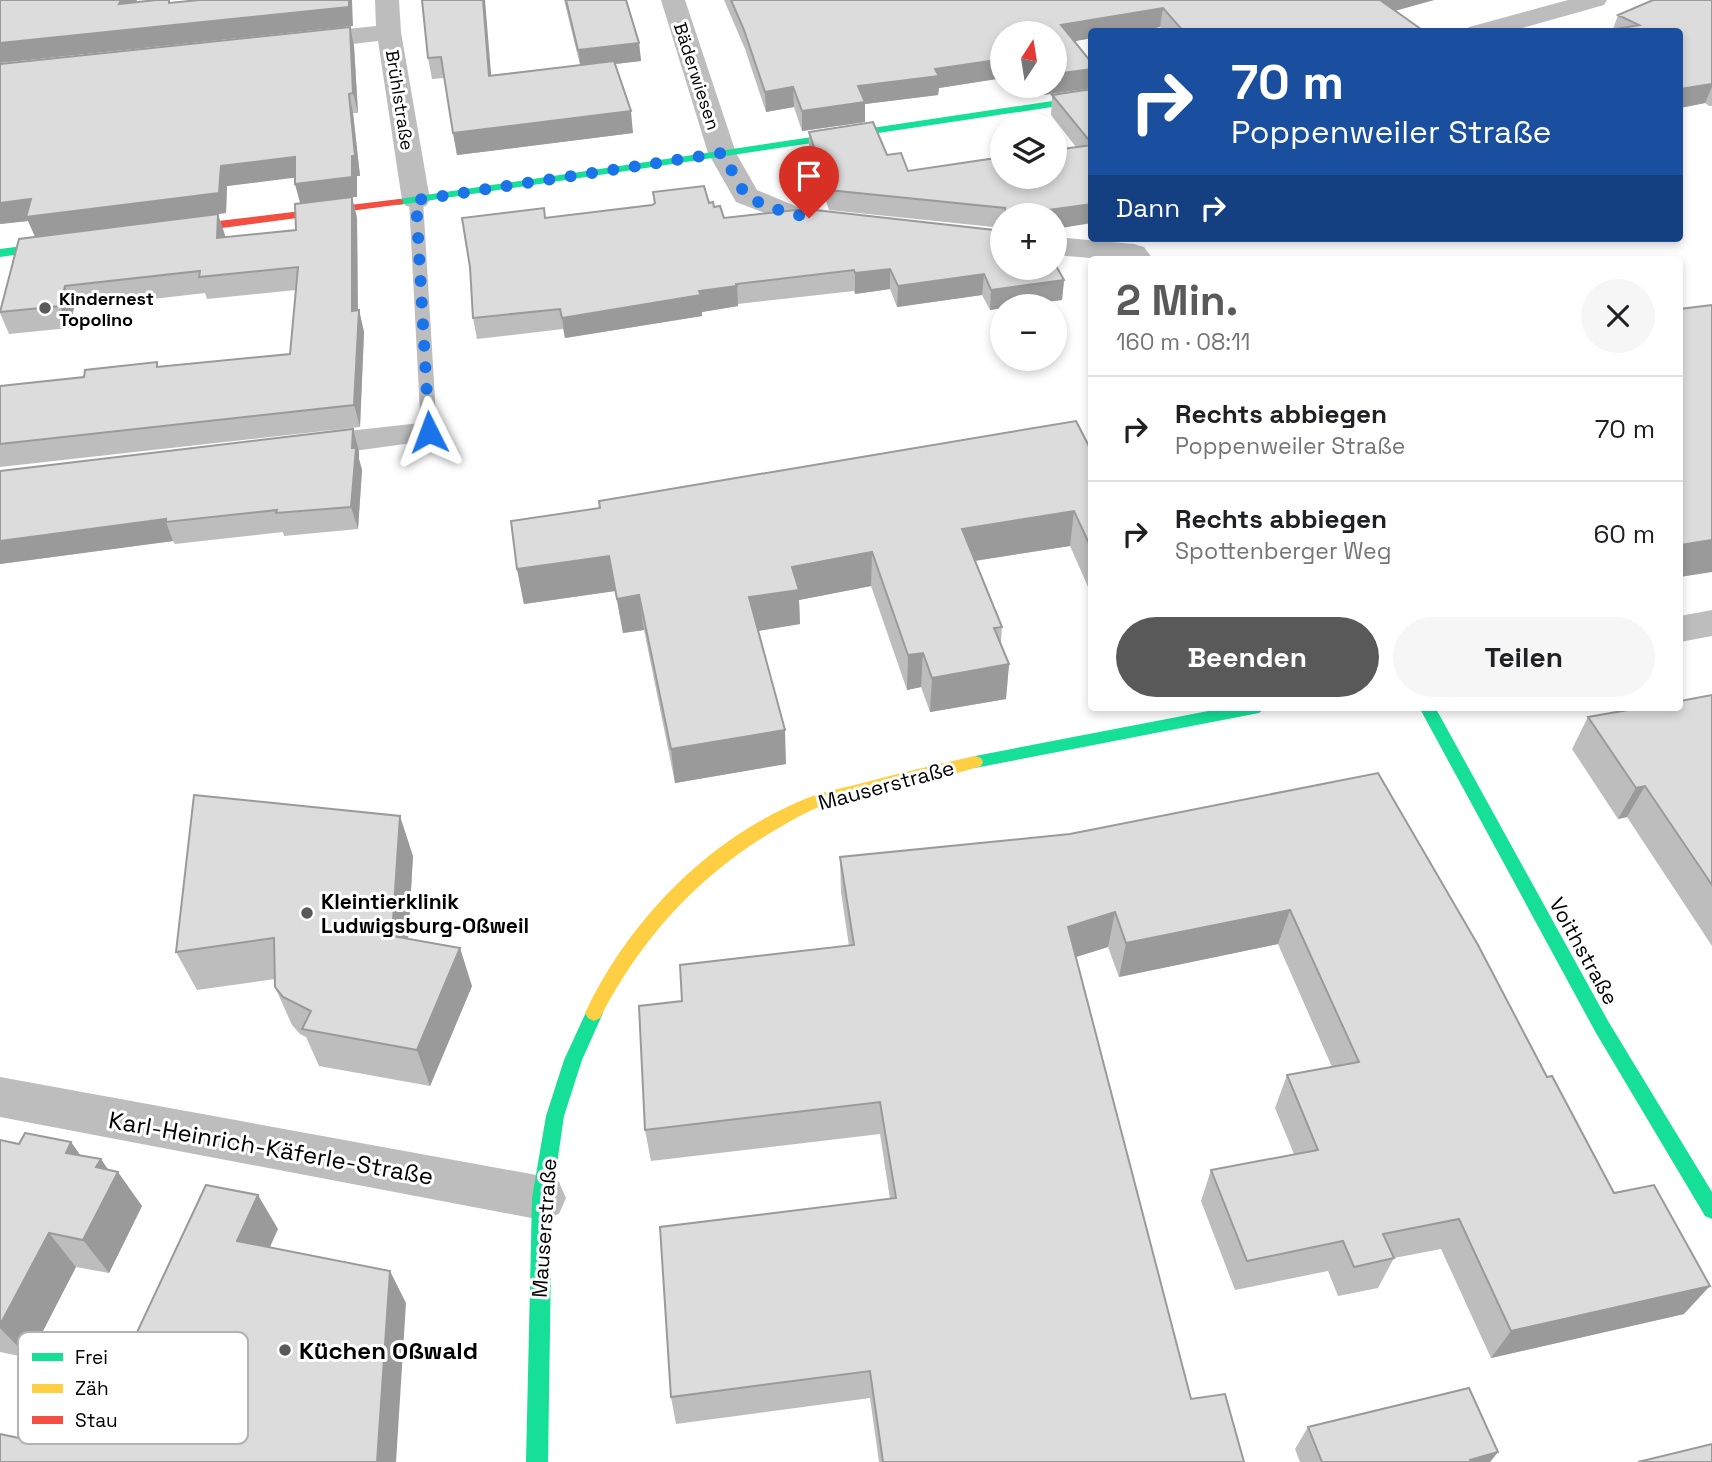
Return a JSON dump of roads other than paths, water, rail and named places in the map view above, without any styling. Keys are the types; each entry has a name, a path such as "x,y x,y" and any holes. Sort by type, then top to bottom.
{"street":[{"name":"Brühlstraße","path":"387,0 389,32 416,200"},
{"name":"Bäderwiesen","path":"673,0 722,153 746,196 793,215 866,225"},
{"path":"1493,28 1595,0"},
{"path":"278,44 389,32"},
{"path":"152,233 416,200 1088,99"},
{"path":"0,253 83,242"},
{"path":"1067,247 1135,253 1136,256"},
{"path":"277,450 429,432"},
{"path":"1683,628 1712,623"},
{"name":"Mauserstraße","path":"537,1462 542,1198 555,1116 573,1060 609,979 644,930 729,849 811,803 891,780 1085,739 1237,711"},
{"name":"Voithstraße","path":"1429,711 1602,1027 1712,1210"},
{"name":"Karl-Heinrich-Käferle-Straße","path":"0,1097 542,1198"}],"lane":[{"path":"416,200 429,432"}],"place":[{"name":"Kindernest Topolino","path":"45,308"},
{"name":"Kleintierklinik Ludwigsburg-Oßweil","path":"307,913"},
{"name":"Küchen Oßwald","path":"285,1350"}]}
